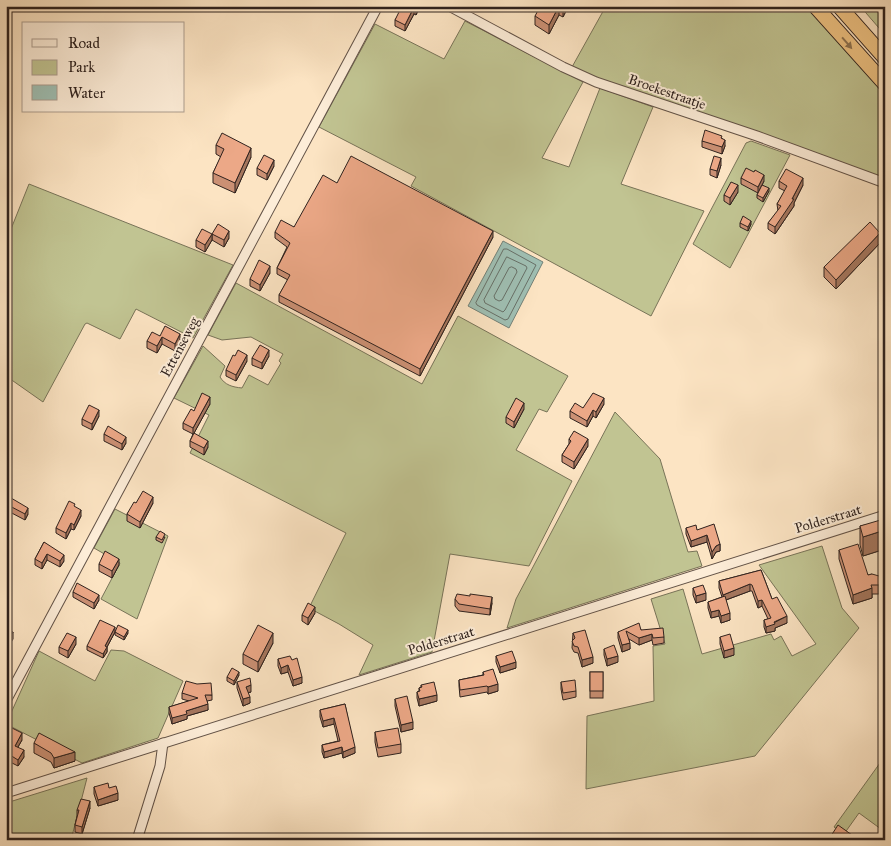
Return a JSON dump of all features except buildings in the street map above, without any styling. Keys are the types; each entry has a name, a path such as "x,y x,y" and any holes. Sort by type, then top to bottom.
{"highway":[{"path":"815,6 885,84"},
{"path":"839,6 885,58"}],"street":[{"name":"Ettenseweg","path":"6,701 378,6"},
{"name":"Broekestraatje","path":"449,6 563,67 596,82 757,136 885,183"},
{"name":"Polderstraat","path":"6,793 885,515"},
{"path":"137,840 160,766 163,742"}],"green space":[{"path":"606,6 806,6 885,92 885,180 581,73 572,67"},
{"path":"860,6 885,6 885,35"},
{"path":"465,21 583,82 542,158 569,167 600,88 653,107 621,184 704,211 651,316 411,186 416,177 319,127 375,24 444,59"},
{"path":"751,141 790,155 730,268 693,244 746,143"},
{"path":"29,184 233,265 193,338 136,309 120,339 87,323 85,324 43,402 6,376 6,234 9,234"},
{"path":"236,283 422,384 458,316 568,376 547,412 539,409 516,450 572,481 529,566 450,554 432,652 359,675 373,645 309,608 346,533 190,453 209,415 174,398 203,346 225,366 220,377 222,380 235,387 242,388 249,375 268,385 281,363 279,361 283,354 251,337 222,340 208,335"},
{"path":"615,412 660,459 688,552 697,551 702,566 507,628 516,599"},
{"path":"115,509 168,536 137,619 101,599 120,563 94,548"},
{"path":"822,546 842,608 859,628 755,756 586,789 587,716 654,701 653,646 665,644 651,599 683,589 702,654 771,634 774,640 781,636 792,656 816,644 759,565"},
{"path":"111,650 124,651 183,681 158,738 82,763 6,724 39,651 95,681"},
{"path":"885,756 885,832 859,813 844,834 834,827"},
{"path":"87,778 71,840 6,840 6,803"}],"water":[{"path":"503,241 543,262 509,328 468,306"}]}
